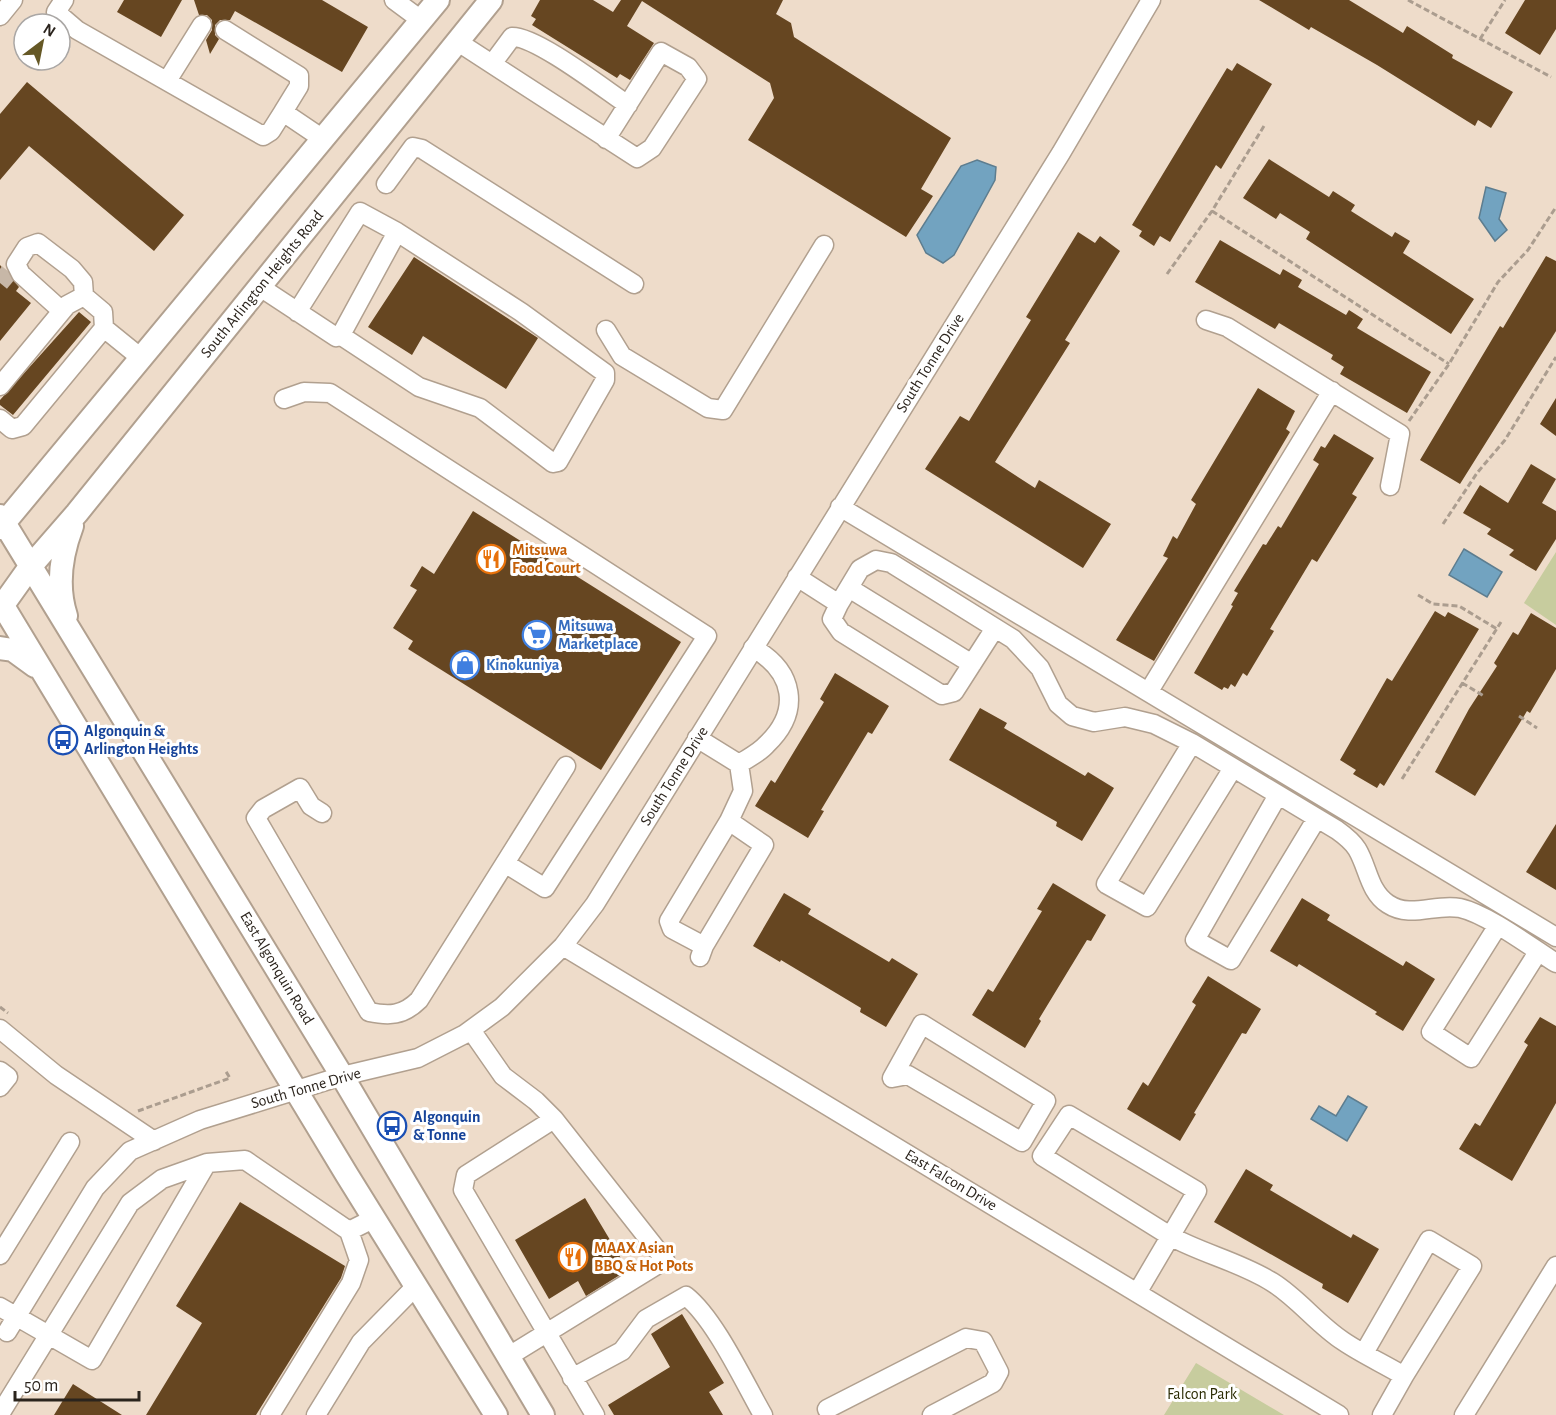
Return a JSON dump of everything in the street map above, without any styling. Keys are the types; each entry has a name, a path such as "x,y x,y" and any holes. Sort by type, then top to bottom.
{"main road":[{"path":"1,523 438,0"},
{"name":"South Arlington Heights Road","path":"1,605 491,0"},
{"path":"72,635 62,603 60,569 62,551 77,513"},
{"name":"East Algonquin Road","path":"1,523 342,1076 543,1415"},
{"path":"1,605 373,1219 496,1415"},
{"path":"0,648 13,650 42,670"}],"street":[{"path":"0,16 13,0"},
{"path":"64,0 56,12 77,30 262,136 271,131 283,112 299,86 299,76 225,30"},
{"path":"394,0 421,20"},
{"name":"South Tonne Drive","path":"7,1332 95,1188 130,1151 200,1120 342,1076 418,1058 471,1030 502,1007 563,946 596,904 1061,153 1151,0"},
{"path":"166,81 202,25"},
{"path":"492,64 512,37 521,36 540,46 628,105"},
{"path":"458,42 606,139 638,158 652,148 697,79 688,67 661,52 606,139"},
{"path":"283,112 322,139"},
{"path":"386,184 407,151 413,147 422,149 634,284"},
{"path":"260,287 336,337 340,335 419,387 480,408 553,463 558,462 605,380 605,373 521,312 397,232 334,195"},
{"path":"297,312 360,212"},
{"path":"340,335 397,232"},
{"path":"0,419 12,429 23,426 104,328 103,312 84,296 83,282 78,275 38,243 27,247 13,268 62,311"},
{"path":"606,330 622,356 708,408 723,410 824,245"},
{"path":"0,386 62,311 84,296"},
{"path":"1206,320 1227,327 1400,434 1390,486"},
{"path":"104,328 141,358"},
{"path":"1149,691 1332,391"},
{"path":"284,399 304,392 330,393 706,636 545,888 506,864"},
{"path":"840,507 1556,937"},
{"path":"995,628 954,692 942,695 841,632 832,619 860,569 876,560 891,563 1013,639 1040,668 1058,704 1072,716 1094,722 1125,717 1135,718 1154,724 1192,743 1337,830 1356,847 1377,895 1391,907 1400,911 1460,908 1497,927 1556,963"},
{"path":"797,577 839,604"},
{"path":"849,588 972,664"},
{"path":"739,764 767,745 785,719 789,698 784,674 771,658 753,648"},
{"path":"697,738 739,764 743,791 729,821 669,921 672,929 702,951 764,845 729,821"},
{"path":"1192,743 1106,884 1147,907 1233,768"},
{"path":"322,813 311,806 300,788 262,809 256,818 369,1012 389,1016 409,1010 419,1000 566,766"},
{"path":"1278,795 1195,940 1231,960 1317,818"},
{"path":"1497,927 1431,1032 1471,1058 1538,952"},
{"name":"East Falcon Drive","path":"563,946 1340,1415"},
{"path":"922,1024 1046,1101 1022,1142 908,1076 892,1078 922,1024"},
{"path":"0,1029 56,1075 154,1141"},
{"path":"471,1030 503,1076 536,1101 554,1119 665,1260 509,1356"},
{"path":"0,1071 8,1077 0,1087"},
{"path":"1137,1293 1170,1236 1197,1191 1069,1115 1042,1156 1170,1236 1270,1281 1292,1295 1342,1341 1404,1376"},
{"path":"554,1119 466,1175 463,1190 594,1415"},
{"path":"0,1256 70,1142"},
{"path":"0,1414 130,1203 162,1179 207,1163 245,1160 349,1231 358,1260 351,1283 270,1415"},
{"path":"0,1307 92,1360 207,1163"},
{"path":"349,1231 373,1219"},
{"path":"1364,1353 1429,1240 1472,1266 1404,1376 1383,1415"},
{"path":"1464,1415 1556,1266"},
{"path":"321,1413 361,1342 415,1287"},
{"path":"572,1378 622,1350 646,1319 686,1296 696,1304 724,1346 763,1415"},
{"path":"827,1409 966,1338 983,1341 999,1372 993,1383 932,1415"}],"path":[{"path":"1408,0 1551,77"},
{"path":"1480,39 1505,0"},
{"path":"1167,274 1212,211 1264,126"},
{"path":"1400,434 1449,364 1498,282 1528,250 1556,207"},
{"path":"1212,211 1449,364"},
{"path":"1443,524 1477,473 1505,440 1556,357"},
{"path":"1418,595 1434,604 1459,606 1497,629"},
{"path":"1402,779 1501,622"},
{"path":"1462,683 1484,696"},
{"path":"1519,716 1537,728"},
{"path":"134,1112 231,1078 225,1070"}],"green space":[{"path":"1556,552 1556,625 1524,603"},
{"name":"Falcon Park","path":"1196,1363 1284,1415 1164,1415"}],"water":[{"path":"977,160 996,167 995,180 954,255 943,263 926,253 917,235 961,166"},
{"path":"1486,187 1506,193 1499,219 1507,230 1495,241 1479,218"},
{"path":"1464,549 1502,572 1487,597 1449,575"},
{"path":"1348,1096 1367,1107 1347,1141 1311,1119 1319,1106 1336,1116"}],"building":[{"path":"124,0 182,0 161,37 117,12"},
{"path":"194,0 322,0 368,27 342,72 235,11 230,20 220,20 215,25 215,35 219,39 210,54 206,40 212,30 212,20 207,15 199,15"},
{"path":"540,0 593,0 613,12 621,0 783,0 776,14 791,23 794,37 951,138 921,189 933,196 906,237 748,140 774,98 770,83 642,1 627,26 654,43 630,80 620,74 617,78 532,25 536,19 531,16"},
{"path":"1259,0 1349,0 1403,33 1407,26 1453,55 1452,58 1513,92 1491,128 1478,120 1475,126 1377,65 1311,27 1309,30"},
{"path":"1525,0 1556,0 1556,29 1540,55 1505,33"},
{"path":"1237,63 1272,84 1221,169 1216,165 1170,242 1160,236 1154,246 1139,236 1142,231 1132,225 1227,68 1232,71"},
{"path":"27,82 184,215 154,251 29,146 0,180 0,114"},
{"path":"1269,159 1329,197 1333,191 1355,205 1351,211 1392,237 1395,232 1410,241 1403,253 1474,299 1451,334 1306,239 1310,232 1280,213 1276,219 1243,198"},
{"path":"1078,232 1095,243 1100,236 1120,251 1065,340 1070,343 995,462 1035,488 1039,480 1111,524 1083,568 925,469 960,416 969,421 1031,320 1026,317"},
{"path":"1220,240 1280,275 1283,269 1302,280 1298,287 1346,315 1349,310 1363,319 1357,328 1431,372 1407,413 1340,374 1344,367 1331,359 1333,355 1279,323 1275,329 1195,282"},
{"path":"1546,256 1556,261 1556,331 1460,484 1420,460 1500,326 1503,328"},
{"path":"414,257 538,338 506,389 423,336 412,355 368,327"},
{"path":"0,265 19,287 16,291 31,303 0,341"},
{"path":"79,312 91,322 13,415 0,405 0,400"},
{"path":"1258,388 1295,411 1286,429 1290,432 1154,661 1116,640 1168,558 1163,556 1173,536 1177,539 1196,504 1191,500"},
{"path":"1556,398 1556,436 1540,424"},
{"path":"1334,434 1374,458 1352,494 1357,497 1317,562 1312,559 1270,629 1274,631 1247,676 1243,673 1235,687 1231,684 1228,689 1224,687 1222,690 1194,673 1233,606 1231,605 1238,593 1234,591 1263,544 1266,545 1278,526 1281,528 1319,464 1313,460 1321,446 1325,448"},
{"path":"1531,464 1556,479 1542,503 1556,511 1556,539 1536,571 1509,555 1514,550 1487,534 1491,529 1463,513 1480,485 1508,503"},
{"name":"Mitsuwa Marketplace","path":"473,511 681,642 601,770 408,649 413,641 393,628 417,590 410,586 422,566 434,574"},
{"path":"1435,611 1445,617 1448,612 1479,629 1384,786 1380,783 1377,788 1353,774 1356,770 1340,760 1387,678 1392,681"},
{"path":"1531,613 1556,628 1556,669 1530,713 1527,711 1475,796 1435,772 1469,709 1497,666 1494,663 1513,632 1518,635"},
{"path":"835,673 889,706 872,734 868,732 821,810 824,811 808,838 755,806 771,780 775,783 824,702 820,699"},
{"path":"980,708 1007,723 1004,728 1085,776 1088,772 1114,788 1082,841 1056,826 1057,822 949,760"},
{"path":"1556,824 1556,890 1526,872"},
{"path":"1053,883 1106,915 1091,941 1087,940 1039,1019 1041,1021 1025,1048 972,1015 988,989 993,992 1042,911 1037,909"},
{"path":"784,893 811,909 808,914 889,962 892,958 918,974 886,1027 860,1012 861,1008 753,946"},
{"path":"1302,898 1330,915 1327,920 1403,966 1406,961 1435,979 1403,1031 1375,1014 1377,1012 1299,964 1297,967 1270,951"},
{"path":"1208,976 1261,1009 1246,1034 1242,1033 1180,1141 1127,1109 1143,1082 1148,1086 1196,1005 1192,1002"},
{"path":"1540,1017 1556,1026 1556,1103 1512,1181 1459,1149 1475,1123 1480,1126 1528,1045 1524,1042"},
{"path":"1246,1169 1273,1185 1270,1190 1351,1238 1353,1234 1379,1249 1348,1303 1322,1288 1323,1284 1214,1222"},
{"name":"MAAX Asian BBQ & Hot Pots","path":"585,1198 628,1270 586,1296 578,1281 549,1299 515,1240"},
{"path":"240,1202 345,1266 341,1278 256,1415 146,1415 202,1323 176,1306"},
{"path":"682,1314 724,1383 709,1392 723,1415 614,1415 608,1405 670,1367 651,1334"},
{"path":"73,1384 122,1415 54,1415"}],"tunnel":[{"path":"0,283 9,272"}],"place":[{"name":"Mitsuwa Food Court","path":"491,559"},
{"name":"Mitsuwa Marketplace","path":"537,635"},
{"name":"Kinokuniya","path":"465,665"},
{"name":"Algonquin & Arlington Heights","path":"63,740"},
{"name":"Algonquin & Tonne","path":"392,1126"},
{"name":"MAAX Asian BBQ & Hot Pots","path":"573,1257"}]}
